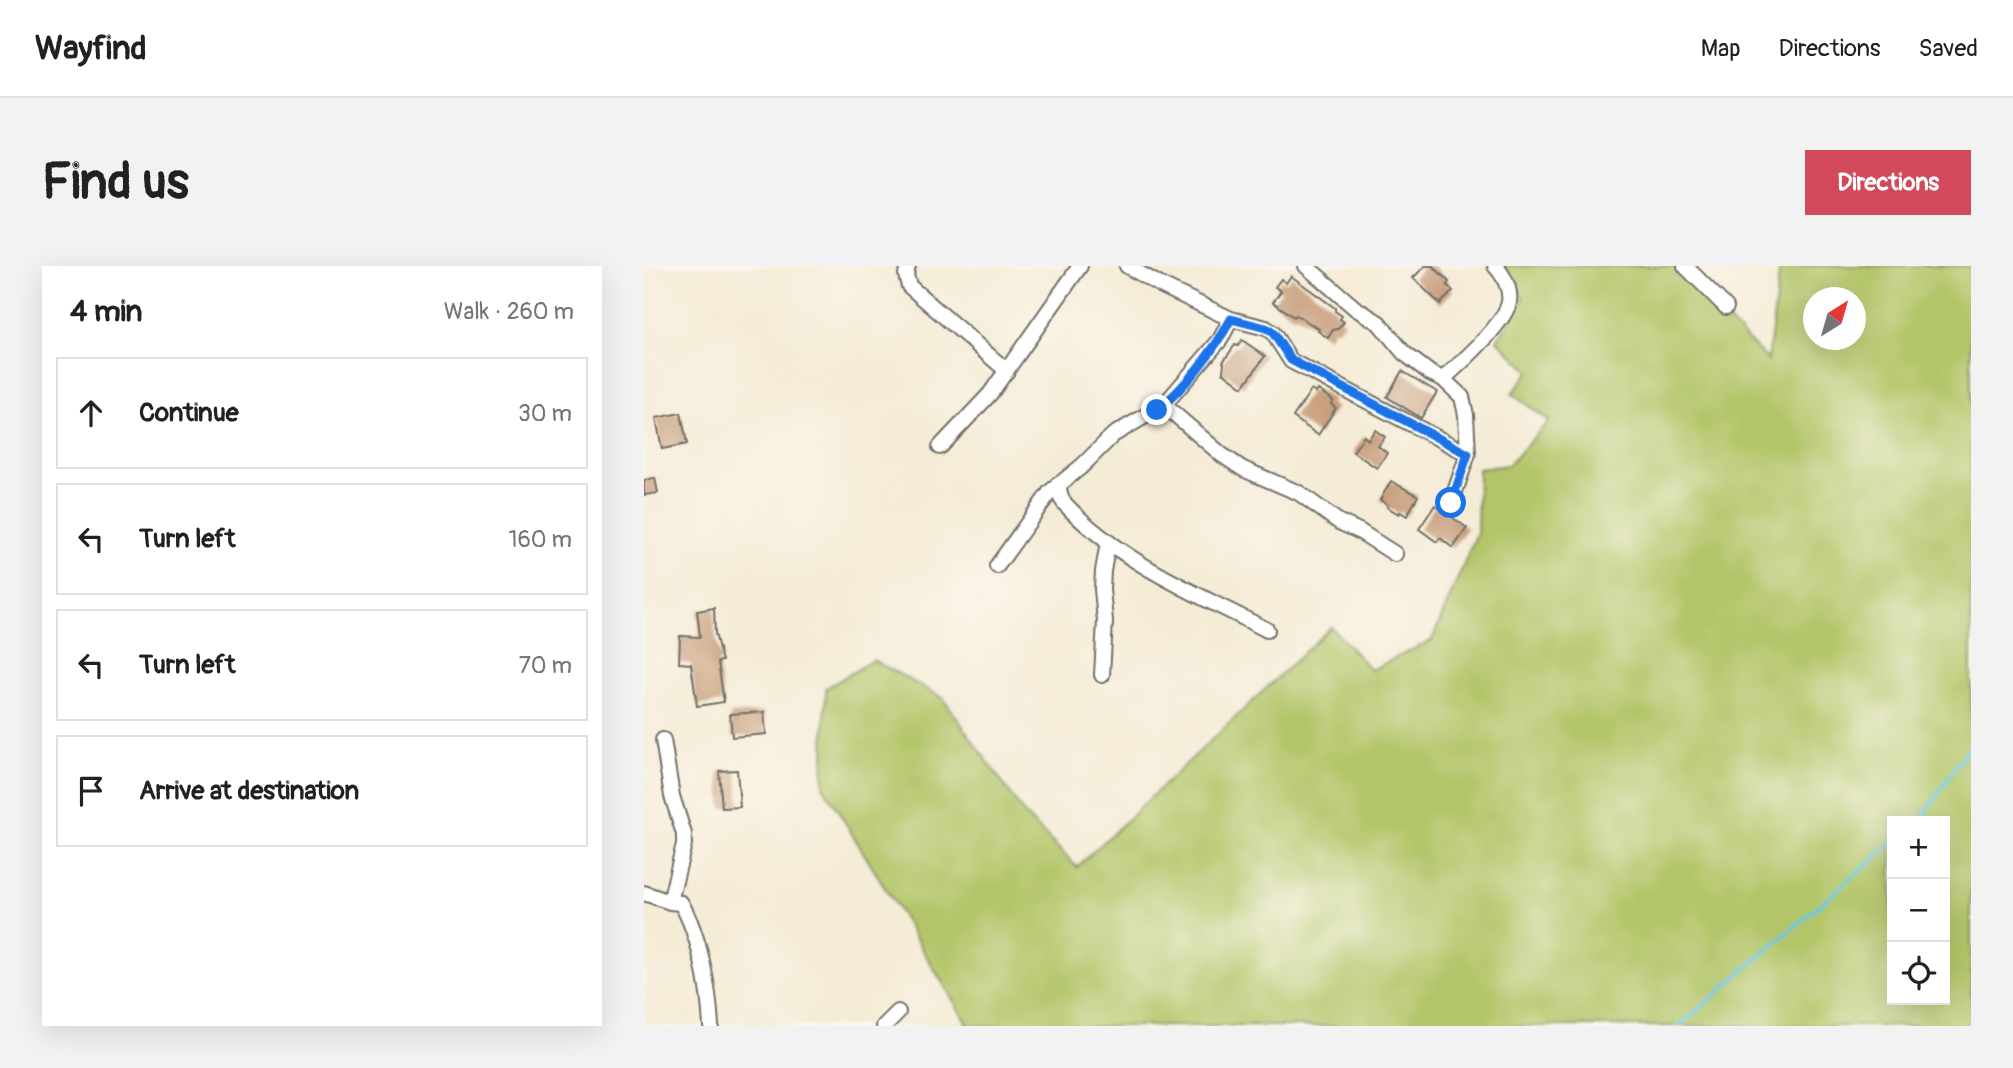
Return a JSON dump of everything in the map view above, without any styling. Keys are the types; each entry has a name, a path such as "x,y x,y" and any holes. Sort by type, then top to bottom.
{"street":[{"path":"908,266 906,275 909,286 1007,371"},
{"path":"940,447 990,394 1080,266"},
{"path":"1127,266 1231,319 1266,328 1273,333 1291,360 1468,454"},
{"path":"1306,266 1355,308 1379,323 1410,358 1443,379 1462,397 1465,403 1468,454 1451,503"},
{"path":"1443,379 1463,362 1506,310 1509,300 1507,287 1501,271 1496,266"},
{"path":"1685,266 1726,307"},
{"path":"997,566 1044,498 1113,435 1164,405 1220,340 1231,319"},
{"path":"1164,405 1222,455 1243,469 1299,493 1339,522 1359,531 1395,554"},
{"path":"1058,484 1065,504 1108,543 1163,576 1267,630"},
{"path":"1102,675 1105,621 1102,589 1108,543"},
{"path":"663,740 672,796 684,834 670,902"},
{"path":"644,893 681,903 693,928 710,1007 711,1026"},
{"path":"884,1026 898,1012"}],"green space":[{"path":"1504,266 1674,266 1768,360 1780,266 1971,266 1971,1026 963,1026 967,1023 823,786 826,688 873,660 943,698 1025,815 1077,867 1331,627 1371,670 1432,640 1477,533 1478,469 1508,465 1549,421 1512,394 1529,371 1497,340 1524,299"}],"building":[{"path":"1425,266 1433,266 1449,282 1447,285 1453,291 1440,304 1413,278"},
{"path":"1291,276 1342,316 1340,319 1344,322 1338,329 1333,330 1328,338 1318,331 1319,329 1296,315 1294,317 1273,302 1281,291 1275,287 1281,279 1286,283"},
{"path":"1242,340 1265,356 1243,387 1223,372 1223,362"},
{"path":"1402,371 1437,392 1421,418 1387,397"},
{"path":"1311,390 1316,393 1318,390 1333,400 1331,404 1336,408 1318,435 1293,417"},
{"path":"681,413 687,444 662,449 656,418"},
{"path":"1375,430 1385,437 1378,446 1387,453 1377,468 1353,452 1364,436 1368,440"},
{"path":"655,478 658,493 644,495 644,480"},
{"path":"1391,481 1418,496 1407,516 1387,507 1388,505 1380,500"},
{"path":"1435,505 1467,528 1453,548 1440,538 1437,542 1419,529"},
{"path":"714,608 715,633 722,661 718,662 724,702 697,706 691,664 679,663 680,636 700,637 697,611"},
{"path":"764,712 766,734 732,737 730,714"},
{"path":"737,770 740,807 722,808 719,771"}],"waterway":[{"path":"1923,816 1971,744"},
{"path":"1679,1026 1887,847"}],"route":[{"path":"1157,410 1176,393 1211,352 1231,319 1259,325 1273,333 1291,360 1468,454 1451,503"}]}
